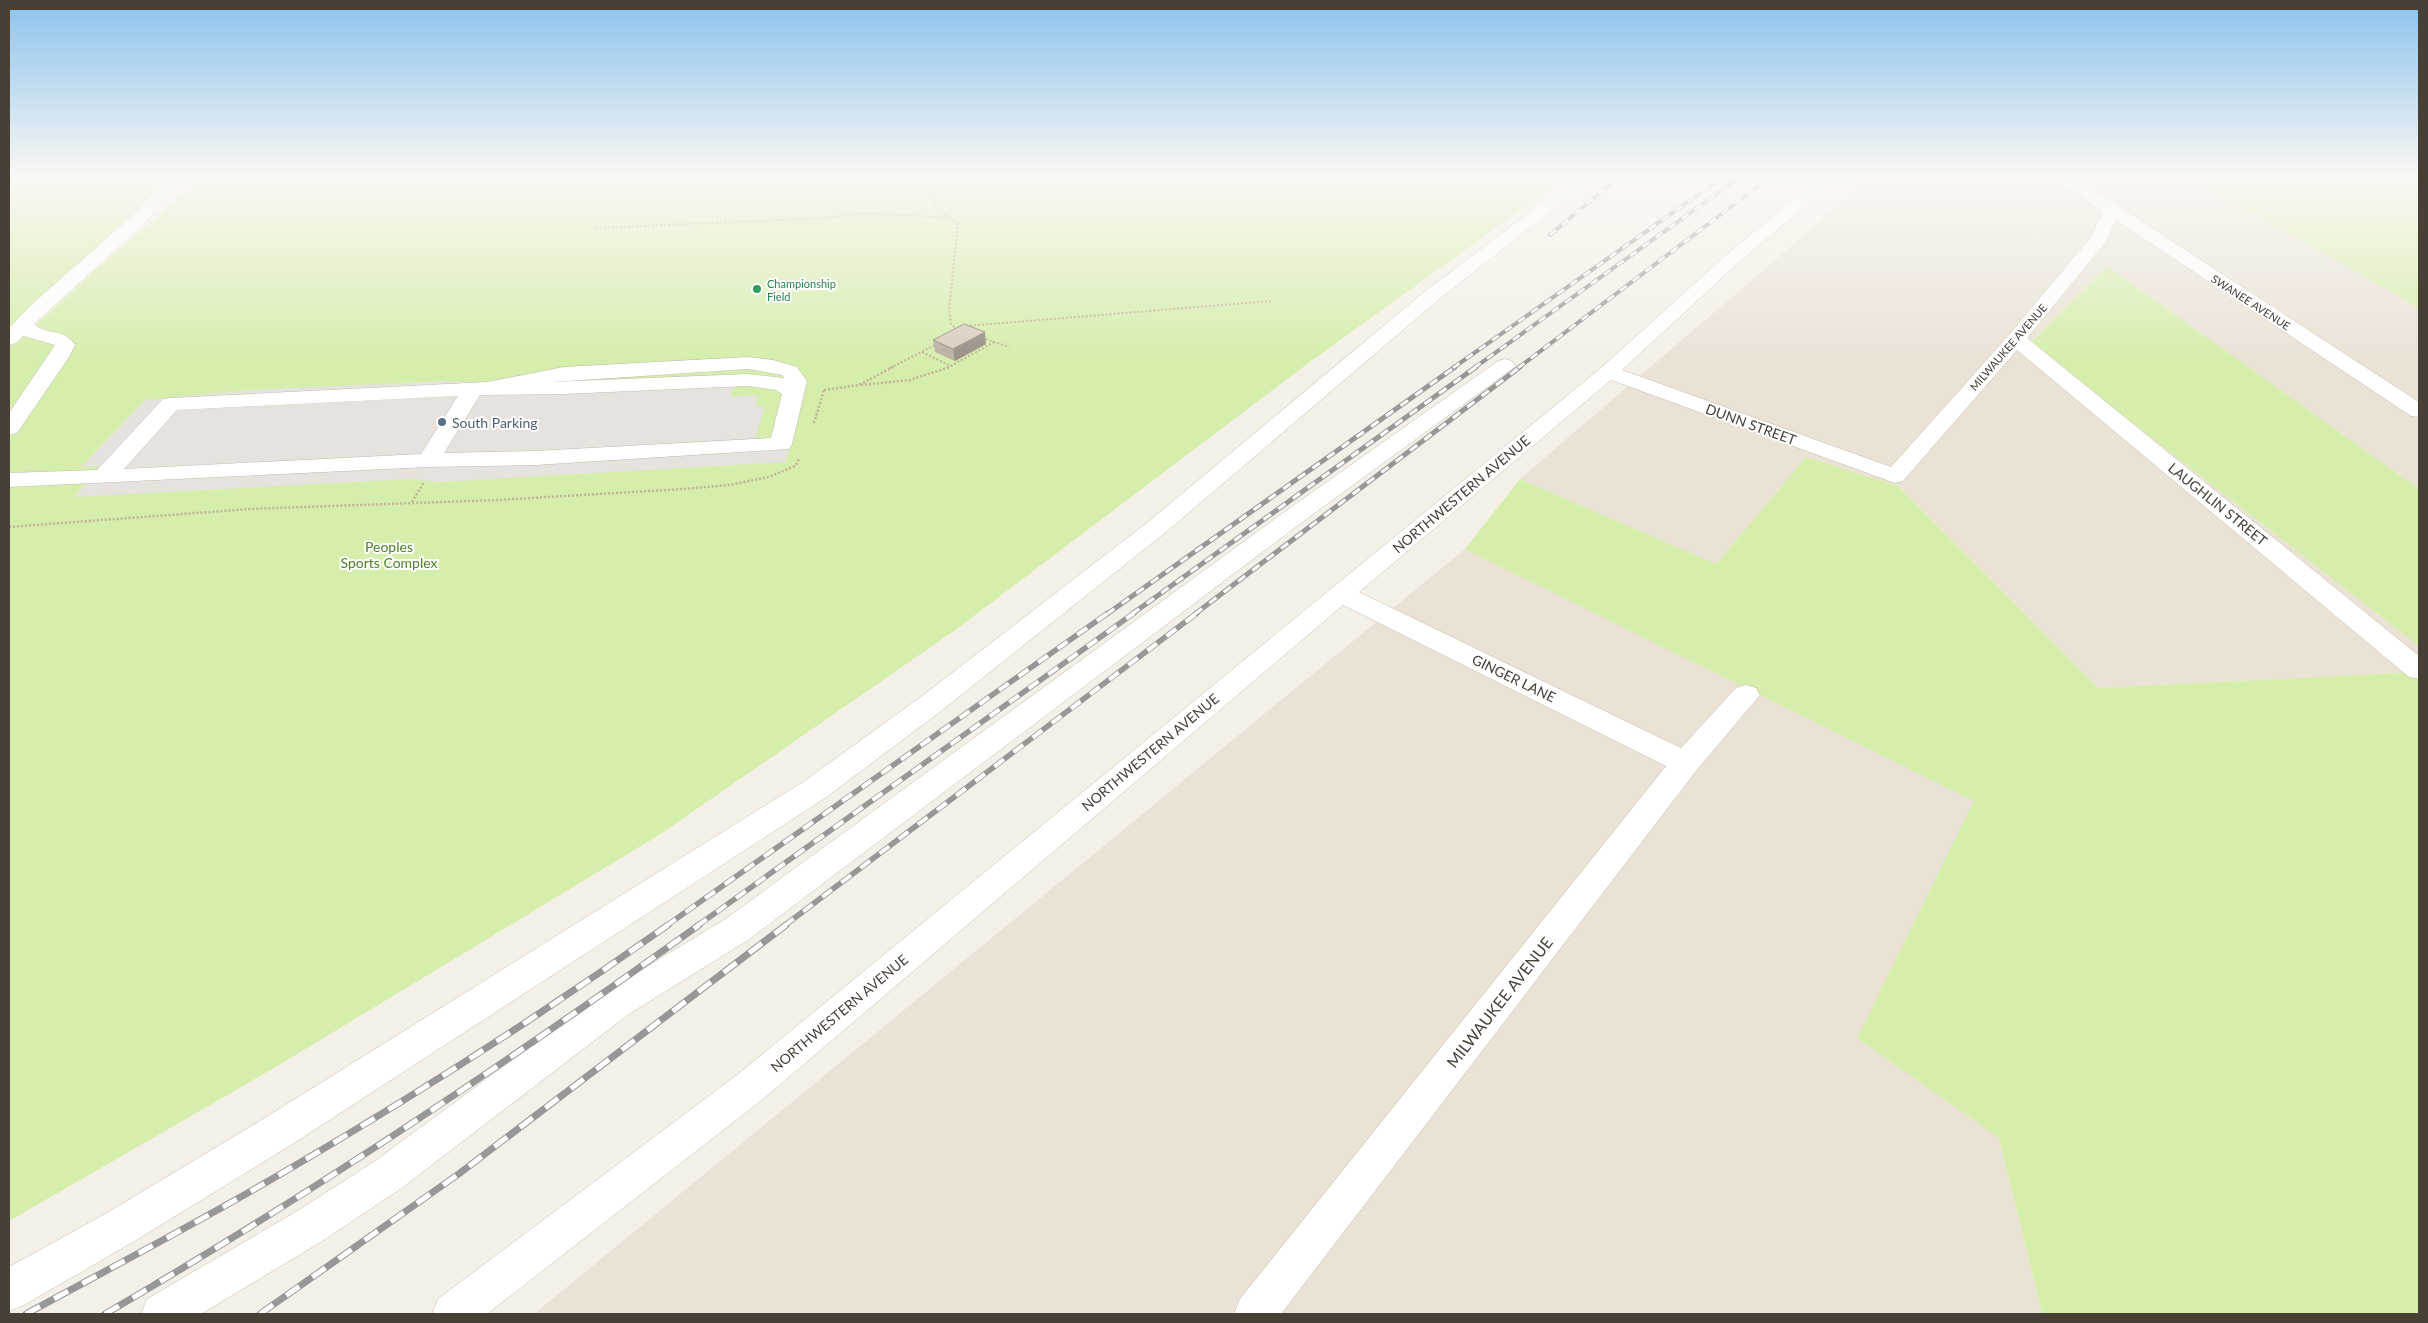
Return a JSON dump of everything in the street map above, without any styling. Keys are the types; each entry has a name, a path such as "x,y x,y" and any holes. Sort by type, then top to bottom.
{"street":[{"path":"9,339 38,309 119,237"},
{"path":"9,1290 127,1224 277,1132 821,785 931,704 1164,521 1295,408 1430,297 1509,237"},
{"name":"NORTHWESTERN AVENUE","path":"453,1314 750,1087 1210,701 1342,594 1608,372 1759,237"},
{"name":"MILWAUKEE AVENUE","path":"1895,476 2016,339 2100,237"},
{"name":"SWANEE AVENUE","path":"2152,237 2419,411"},
{"path":"9,428 59,357 65,345 60,339 30,332 25,324"},
{"name":"LAUGHLIN STREET","path":"2016,339 2419,670"},
{"path":"162,1314 351,1200 389,1174 617,1003 736,930 1284,524 1505,365"},
{"name":"DUNN STREET","path":"1608,372 1895,476"},
{"path":"9,480 104,477 428,460 535,458 781,444 794,393 782,384 747,380 481,389 171,404 104,477"},
{"path":"428,460 481,389"},
{"name":"GINGER LANE","path":"1342,594 1686,763"},
{"name":"MILWAUKEE AVENUE","path":"1255,1314 1686,763 1746,694"}],"path":[{"path":"954,335 962,330 951,324 950,319 957,237"},
{"path":"956,328 1271,301"},
{"path":"978,336 1009,347"},
{"path":"794,393 919,378 952,366 994,342"},
{"path":"859,385 938,343"},
{"path":"922,352 952,366"},
{"path":"811,429 824,390"},
{"path":"9,527 249,509 506,499 683,489 769,477 795,466 800,456"}],"shaded area":[{"path":"1802,237 2295,237 2419,308 2419,489 2107,266 2030,343 2419,646 2419,672 2098,688 1898,486 1806,457 1716,564 1520,479"},
{"name":"South Parking","path":"738,375 730,397 758,395 756,407 765,406 755,439 794,437 785,462 439,482 410,479 74,497 101,466 81,467 145,400 247,390 445,381 534,384"},
{"path":"1465,549 1975,801 1857,1038 1999,1138 2042,1314 534,1314"}],"green space":[{"path":"9,237 110,237 9,333"},
{"name":"Peoples Sports Complex","path":"134,237 1483,237 1307,364 954,631 659,835 274,1068 9,1221 9,345 15,344"},
{"path":"2295,237 2419,237 2419,308"},
{"path":"2107,266 2419,489 2419,646 2030,343"},
{"path":"1806,457 1898,486 2098,688 2419,672 2419,1314 2042,1314 1999,1138 1857,1038 1974,801 1465,549 1520,479 1716,564"}],"building":[{"path":"964,324 985,332 953,349 933,340"}],"railway":[{"path":"1453,368 1639,237"},
{"path":"1474,368 1657,237"},
{"path":"1518,368 1691,237"},
{"path":"1107,614 1455,367"},
{"path":"1132,614 1476,367"},
{"path":"1195,614 1520,367"},
{"path":"666,926 1108,613"},
{"path":"697,926 1134,613"},
{"path":"784,926 1197,613"},
{"path":"26,1314 220,1209 382,1114 527,1022 668,925"},
{"path":"105,1314 182,1269 407,1127 699,925"},
{"path":"260,1314 460,1173 786,925"}],"place":[{"name":"Championship Field","path":"757,289"},
{"name":"South Parking","path":"442,422"}]}
